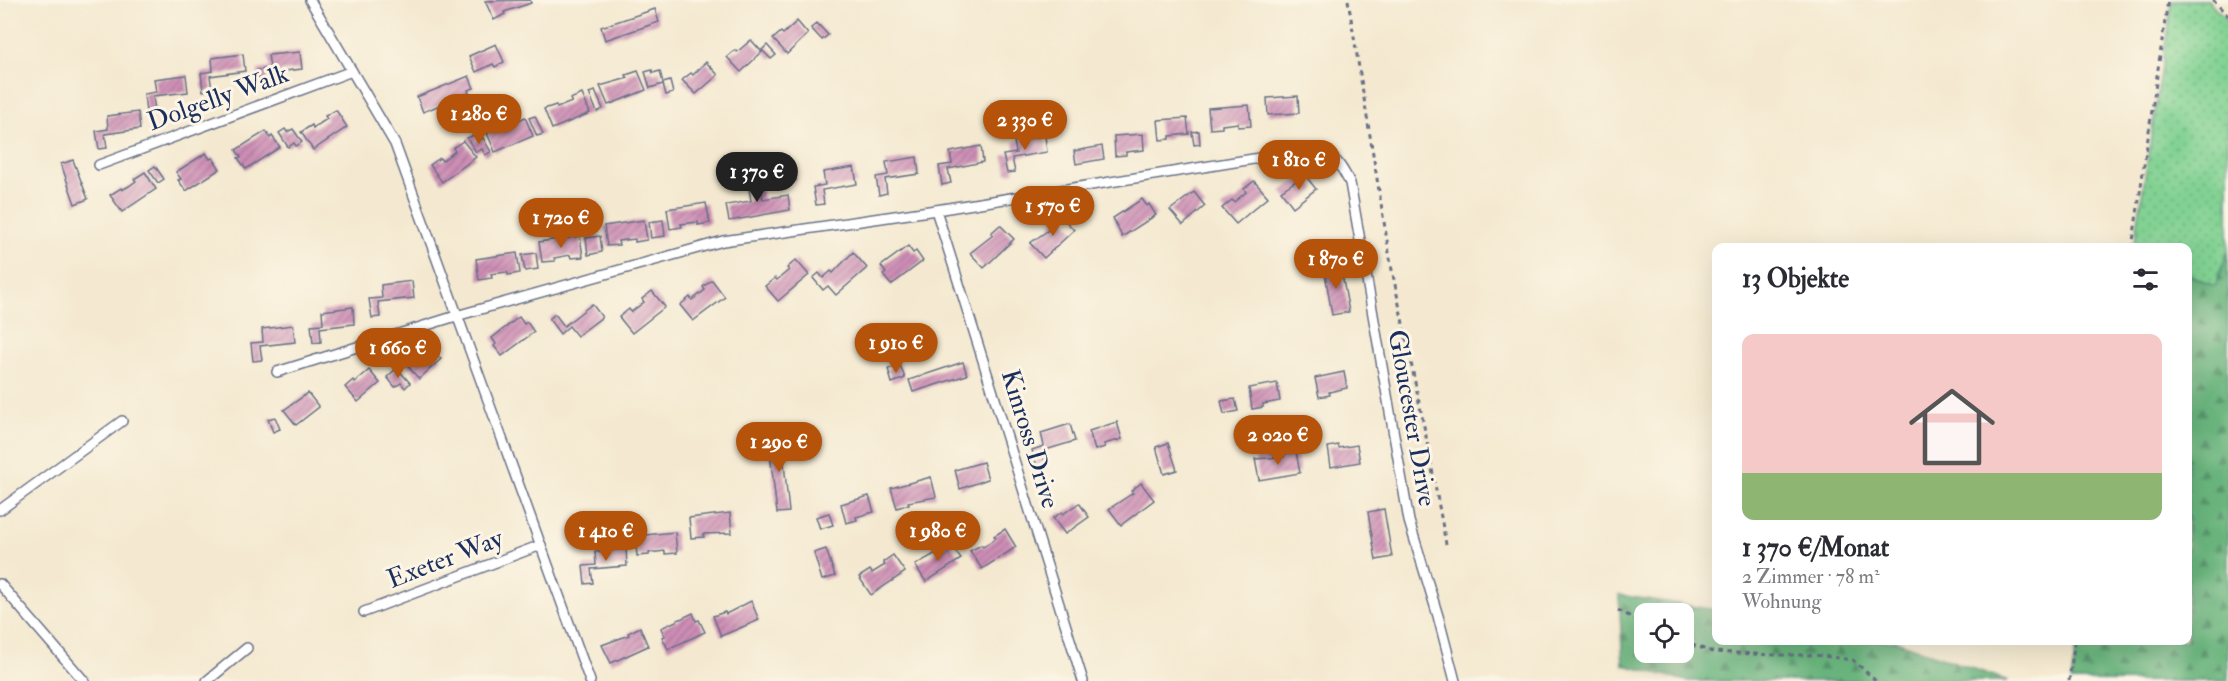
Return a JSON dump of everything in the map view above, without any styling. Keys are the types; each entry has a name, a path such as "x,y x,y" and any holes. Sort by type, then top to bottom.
{"lane":[{"path":"310,0 395,144 590,681"},
{"name":"Dolgelly Walk","path":"99,165 352,71"},
{"name":"Gloucester Drive","path":"936,210 1309,150 1326,153 1339,161 1350,183 1409,521 1455,681"},
{"path":"277,372 456,316 723,241 936,210"},
{"name":"Kinross Drive","path":"936,210 1083,681"},
{"path":"0,510 122,421"},
{"name":"Exeter Way","path":"364,612 541,545"},
{"path":"0,584 84,681"},
{"path":"207,681 247,648"}],"path":[{"path":"1348,0 1391,264 1446,544"},
{"path":"2133,243 2168,0"},
{"path":"2213,0 2228,16"},
{"path":"1618,610 1634,619"},
{"path":"2069,681 2074,645"},
{"path":"1694,646 1713,652 1815,655 1853,660 1876,681"}],"green space":[{"path":"2172,0 2208,0 2228,21 2228,251 2215,287 2192,276 2192,243 2135,243"},
{"path":"2228,251 2228,681 2071,681 2076,645 2192,645 2192,276 2215,286"},
{"path":"1619,595 1671,603 1634,603 1634,663 1694,663 1694,607 1712,609 1712,645 1907,645 2008,681 1688,681 1623,665"}],"building":[{"path":"530,0 531,3 504,12 505,14 494,20 485,1"},
{"path":"655,9 659,22 605,40 601,27"},
{"path":"797,21 808,34 787,54 773,39 781,32 783,34"},
{"path":"817,23 828,35 822,40 811,28"},
{"path":"751,40 762,52 741,72 727,57"},
{"path":"496,44 504,62 495,67 493,64 476,72 469,56"},
{"path":"767,45 776,55 771,59 762,50"},
{"path":"300,52 302,69 267,73 268,87 260,88 258,70 270,68 268,55"},
{"path":"243,54 245,71 210,76 212,90 203,91 201,73 213,71 212,58"},
{"path":"706,62 718,75 696,94 682,80 691,73 693,75"},
{"path":"652,70 653,73 660,71 663,83 670,81 673,93 666,95 663,84 650,88 645,72"},
{"path":"638,71 646,90 608,105 600,86 628,78 626,75"},
{"path":"186,75 188,92 153,96 155,111 146,112 144,94 156,92 154,79"},
{"path":"469,76 474,88 468,90 469,93 423,112 417,97"},
{"path":"595,91 603,109 597,112 589,93"},
{"path":"582,94 590,113 552,129 544,109 556,105 557,108 572,102 570,99"},
{"path":"1298,96 1299,113 1268,115 1267,98"},
{"path":"1249,105 1251,126 1238,127 1238,123 1210,129 1208,108"},
{"path":"336,110 347,127 313,150 301,132 312,125 313,128 327,119 325,116"},
{"path":"138,112 140,129 105,134 107,148 99,149 96,131 108,129 107,116"},
{"path":"535,116 543,134 537,136 529,118"},
{"path":"525,117 533,136 495,152 487,133 499,128 500,130"},
{"path":"1187,118 1189,134 1170,136 1170,139 1160,140 1158,120"},
{"path":"285,129 287,132 293,129 302,142 288,147 279,133"},
{"path":"266,131 280,147 246,169 238,158 241,157 236,150"},
{"path":"1199,131 1200,144 1194,145 1192,132"},
{"path":"1143,134 1144,150 1115,156 1114,136"},
{"path":"474,135 477,141 483,138 491,152 485,155 482,149 476,152 467,138"},
{"path":"1045,136 1047,152 1012,158 1015,172 1007,173 1003,155 1016,153 1014,141"},
{"path":"463,141 476,157 442,182 430,165 440,158 442,161 455,151 453,148"},
{"path":"981,146 983,162 948,169 951,183 942,185 939,166 952,164 950,152"},
{"path":"1102,146 1104,159 1076,164 1074,151"},
{"path":"206,153 210,159 213,158 220,169 186,191 178,180 181,179 176,172"},
{"path":"917,157 919,174 885,179 887,193 879,195 876,177 888,175 886,162"},
{"path":"73,160 88,199 75,204 61,164"},
{"path":"155,166 164,179 158,183 149,170"},
{"path":"854,167 857,184 822,190 824,204 816,205 813,187 825,185 823,172"},
{"path":"794,168 796,180 783,182 781,169"},
{"path":"145,172 156,189 122,212 110,195 129,186 136,181 134,179"},
{"path":"759,174 763,199 788,195 790,210 729,221 726,205 751,201 747,176"},
{"path":"1305,175 1316,189 1293,207 1281,191"},
{"path":"1254,181 1268,197 1236,224 1222,208 1246,192 1244,189"},
{"path":"1194,192 1205,206 1183,225 1170,210"},
{"path":"1142,199 1147,206 1149,204 1156,215 1122,237 1113,218"},
{"path":"706,203 710,223 681,224 682,227 670,229 667,209"},
{"path":"1060,215 1074,230 1044,258 1030,243 1053,226 1051,224"},
{"path":"644,220 647,240 618,241 619,245 607,246 604,226"},
{"path":"663,220 665,236 651,238 649,222"},
{"path":"1000,225 1014,239 984,268 970,253 993,235 991,233"},
{"path":"580,236 583,257 571,258 570,255 554,258 555,261 542,262 539,242"},
{"path":"600,236 602,252 588,255 586,238"},
{"path":"908,246 913,253 916,251 923,261 891,285 883,275 886,273 881,266"},
{"path":"853,252 867,268 836,295 828,286 823,290 813,278 819,273 823,278 831,271 833,273"},
{"path":"517,253 520,273 491,274 492,278 479,280 476,259"},
{"path":"536,253 538,269 525,271 522,255"},
{"path":"796,260 809,275 778,301 765,286 789,270 787,268"},
{"path":"1340,264 1349,312 1332,315 1324,267"},
{"path":"712,280 725,297 693,321 680,305 690,297 692,300 705,290 703,287"},
{"path":"412,281 414,298 378,302 380,317 372,318 369,299 382,298 381,285"},
{"path":"652,291 665,307 632,333 619,317 629,309 631,312 644,302 642,299"},
{"path":"592,304 602,317 577,336 569,326 560,334 549,319 555,314 564,326"},
{"path":"353,307 354,324 320,328 321,342 313,343 311,325 323,324 322,311"},
{"path":"519,317 524,324 527,322 534,332 502,356 494,346 496,344 492,338"},
{"path":"293,325 295,342 260,346 262,360 253,361 251,343 263,342 262,329"},
{"path":"429,347 441,359 419,379 406,364 414,357 416,359"},
{"path":"963,362 967,375 913,392 909,380"},
{"path":"900,365 905,378 892,383 888,369"},
{"path":"397,368 410,383 405,388 401,383 395,387 387,377"},
{"path":"369,370 380,383 358,402 345,387"},
{"path":"1344,372 1347,388 1319,397 1315,378"},
{"path":"1277,383 1280,401 1252,409 1249,388"},
{"path":"308,393 319,407 296,425 284,410"},
{"path":"1235,399 1238,411 1224,414 1221,401"},
{"path":"275,417 280,429 273,432 268,419"},
{"path":"1117,422 1122,439 1104,444 1105,447 1095,450 1089,431"},
{"path":"1070,424 1075,441 1042,451 1046,464 1037,467 1032,450 1044,446 1041,433"},
{"path":"781,434 789,512 777,513 768,436"},
{"path":"1168,443 1177,470 1164,474 1156,447"},
{"path":"1338,445 1339,448 1357,445 1360,462 1331,467 1328,447"},
{"path":"1296,452 1300,473 1259,480 1255,459 1284,457 1283,454"},
{"path":"983,462 988,479 960,489 955,470"},
{"path":"931,477 936,497 908,502 909,504 897,508 891,488"},
{"path":"1141,483 1154,500 1121,525 1109,509 1133,493 1131,491"},
{"path":"869,496 874,512 856,517 857,520 846,523 841,504"},
{"path":"1079,503 1089,517 1065,534 1053,518"},
{"path":"1384,509 1392,557 1376,560 1368,512"},
{"path":"730,513 732,533 703,534 704,537 691,538 689,518"},
{"path":"829,513 833,525 820,529 816,517"},
{"path":"1005,529 1016,547 982,569 970,551 981,545 983,547"},
{"path":"675,532 677,553 665,554 665,551 637,556 635,536"},
{"path":"949,542 961,559 926,582 915,565 933,555"},
{"path":"626,549 627,566 591,569 593,583 585,584 583,566 596,565 595,552"},
{"path":"826,549 835,576 822,580 814,553"},
{"path":"893,555 905,572 871,595 859,577 870,570 872,573 885,565 883,562"},
{"path":"751,601 759,620 721,636 713,616 725,612 726,614"},
{"path":"693,613 705,632 668,649 662,637 665,636 661,628"},
{"path":"640,627 648,646 611,663 602,645 629,635 628,633"}]}
